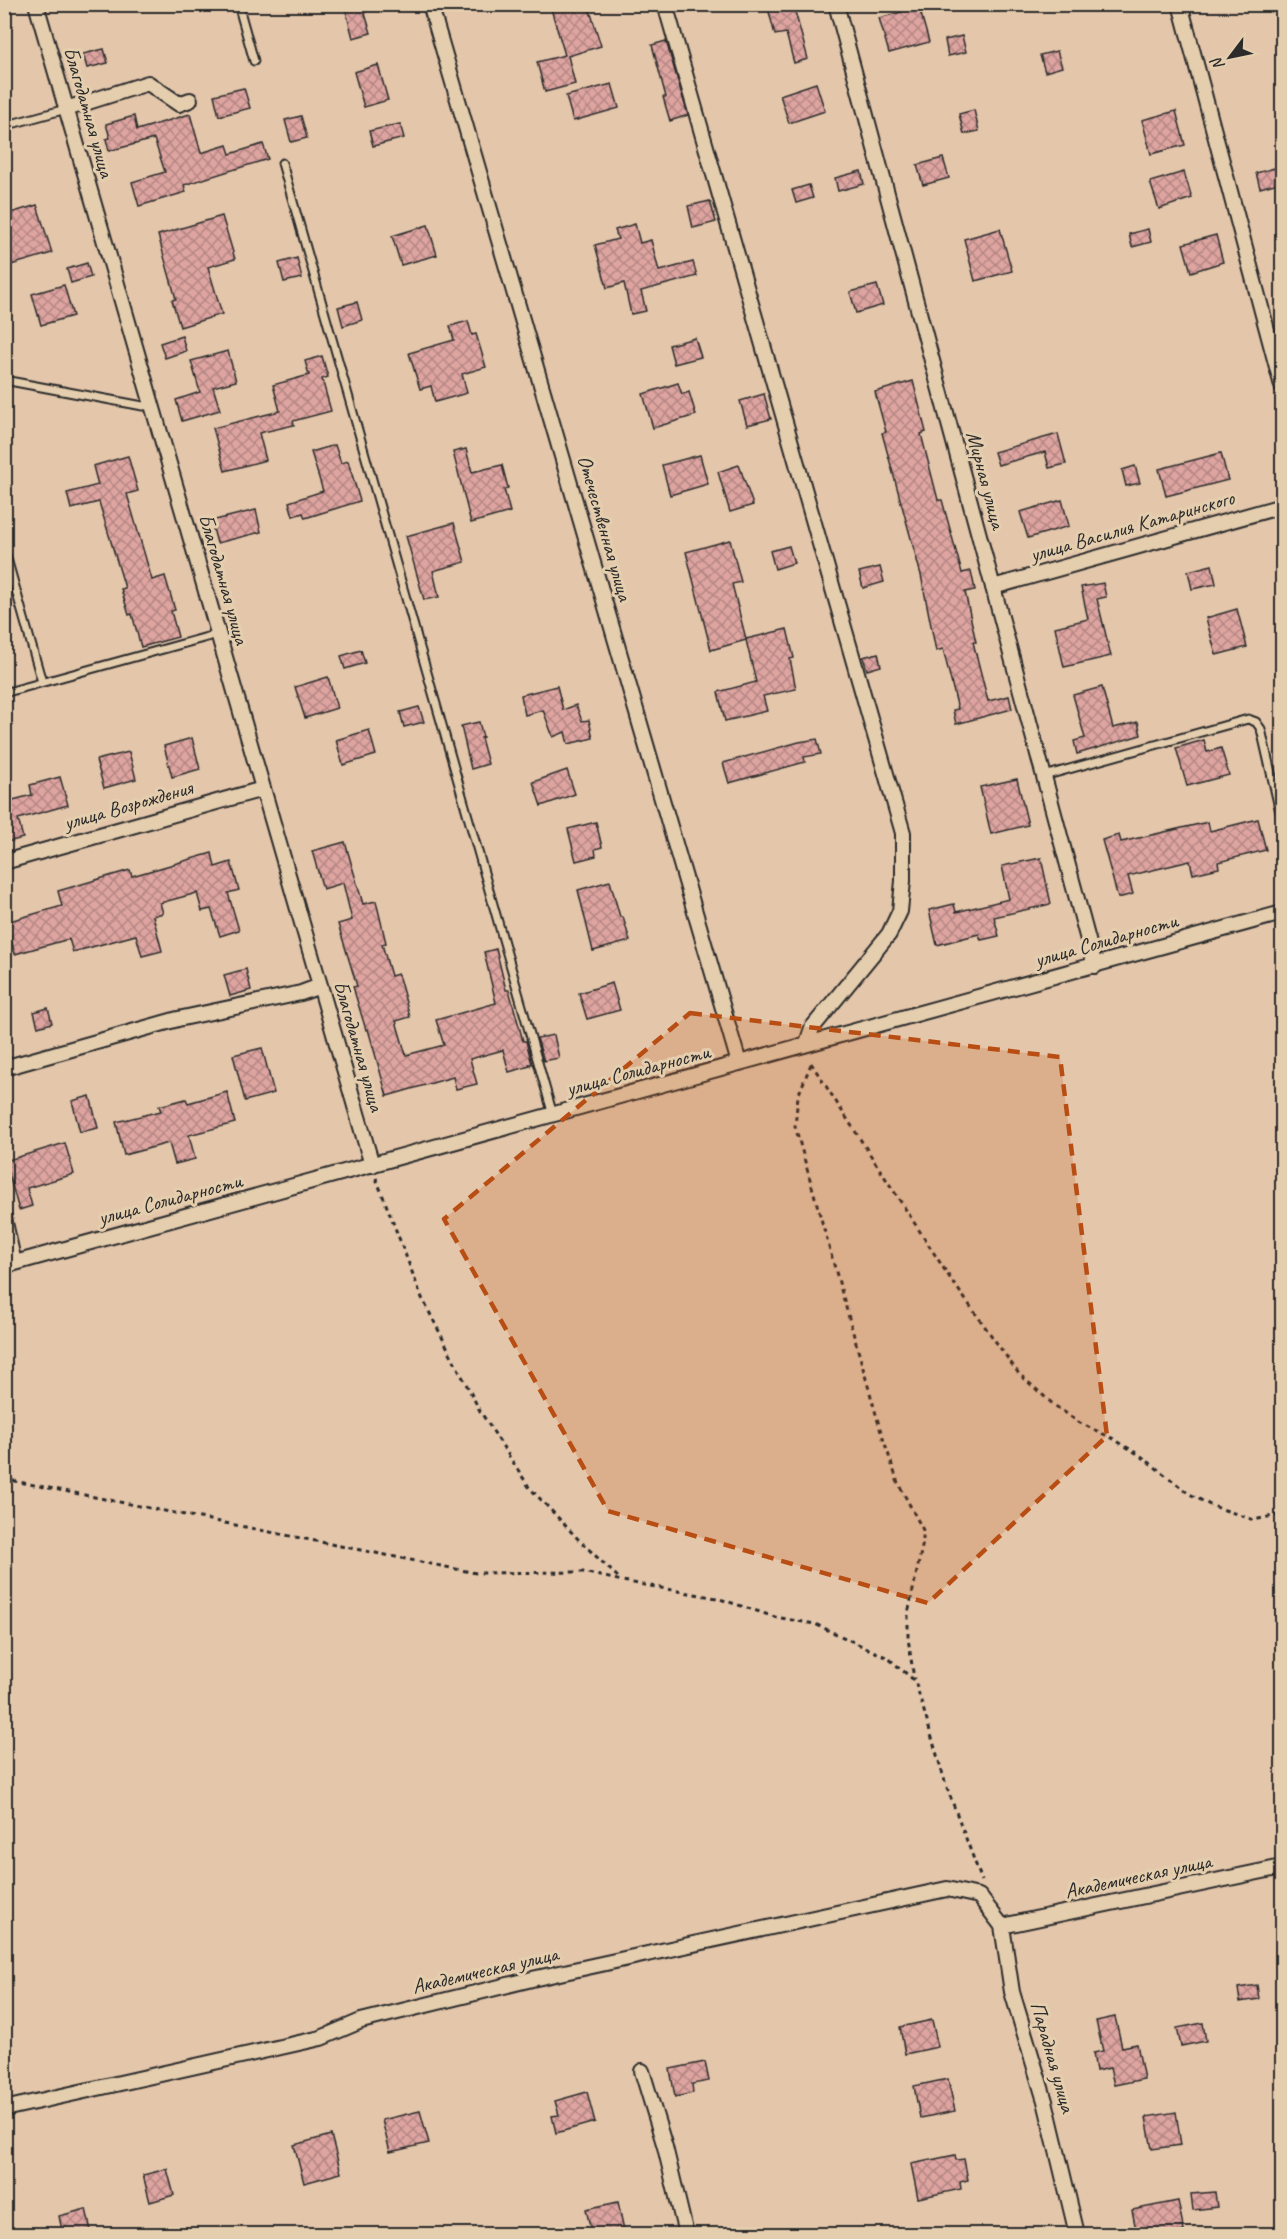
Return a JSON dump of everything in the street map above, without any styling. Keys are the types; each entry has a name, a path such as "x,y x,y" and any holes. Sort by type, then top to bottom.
{"street":[{"name":"Благодатная улица","path":"36,4 372,1165"},
{"name":"Отечественная улица","path":"430,4 739,1063"},
{"path":"665,4 903,833 903,881 900,911 888,934 812,1028 807,1043"},
{"name":"Мирная улица","path":"836,4 1095,966"},
{"path":"1180,4 1282,386"},
{"path":"66,110 148,83 179,104 190,100"},
{"name":"улица Василия Катаринского","path":"993,587 1282,506"},
{"name":"улица Возрождения","path":"4,862 263,789"},
{"name":"улица Солидарности","path":"9,1265 1282,913"},
{"path":"4,1068 178,1019 301,993 320,986"},
{"path":"4,1218 9,1265"},
{"name":"Академическая улица","path":"1002,1926 1282,1867"},
{"name":"Академическая улица","path":"4,2109 321,2038 362,2020 567,1972 947,1889 979,1896"},
{"name":"Парадная улица","path":"979,1896 1002,1926 1012,1992 1045,2101 1077,2235"},
{"path":"642,2071 665,2147 686,2235"}],"lane":[{"path":"238,4 254,62"},
{"path":"4,126 66,110"},
{"path":"282,163 553,1115"},
{"path":"4,380 143,406 152,405"},
{"path":"4,548 42,682"},
{"path":"4,693 218,634"},
{"path":"1044,776 1248,718 1256,722 1261,729 1282,821"}],"path":[{"path":"807,1043 811,1063 950,1278 1019,1374 1054,1405 1080,1423 1112,1438 1141,1456 1188,1493 1210,1506 1254,1520 1282,1514"},
{"path":"811,1063 798,1096 795,1126 885,1442 898,1483 923,1530 923,1542 908,1614 908,1638 915,1681 946,1785 983,1883 979,1896"},
{"path":"372,1165 422,1298 480,1411 529,1487 622,1581"},
{"path":"4,1479 477,1573 582,1572 717,1598 775,1617 814,1624 888,1658 915,1681"}],"highlighted area":[{"path":"690,1013 1060,1057 1107,1436 928,1603 608,1511 444,1219"}],"building":[{"path":"344,4 362,4 371,33 353,38"},
{"path":"565,4 588,4 601,46 568,56 575,84 545,92 537,62 565,55 551,9"},
{"path":"779,4 793,4 808,59 794,63 786,33 775,35 768,8"},
{"path":"919,7 929,42 889,53 879,18"},
{"path":"962,36 966,52 948,56 945,40"},
{"path":"666,41 688,115 670,121 652,45"},
{"path":"104,49 108,63 87,68 83,54"},
{"path":"1057,51 1062,67 1045,72 1040,55"},
{"path":"378,65 388,100 364,107 354,72"},
{"path":"816,83 825,111 789,123 780,95"},
{"path":"612,84 619,108 573,121 566,96"},
{"path":"244,88 250,108 219,116 214,95"},
{"path":"974,110 979,131 964,134 959,114"},
{"path":"1176,111 1185,145 1151,154 1142,120"},
{"path":"190,114 201,153 227,145 230,154 263,144 268,159 184,185 186,192 139,206 132,182 165,172 154,139 109,151 106,139 110,138 106,124 134,116 137,130"},
{"path":"301,116 307,138 291,142 285,120"},
{"path":"400,124 404,138 373,146 369,131"},
{"path":"943,158 949,178 923,185 917,165"},
{"path":"1282,166 1282,182 1260,188 1256,173"},
{"path":"861,171 864,184 838,191 835,178"},
{"path":"1184,172 1192,198 1159,209 1150,182"},
{"path":"809,185 813,198 796,203 792,190"},
{"path":"710,201 716,222 693,228 688,206"},
{"path":"37,205 52,253 4,267 4,215"},
{"path":"222,216 235,259 208,267 222,314 180,327 172,300 176,299 158,235"},
{"path":"635,224 640,243 651,240 659,271 693,262 697,276 641,291 646,311 631,314 624,283 607,288 595,245 618,239 615,230"},
{"path":"428,225 437,255 401,265 392,236"},
{"path":"1000,229 1012,271 975,281 964,239"},
{"path":"1148,229 1151,242 1132,247 1129,234"},
{"path":"1216,235 1223,262 1191,272 1183,244"},
{"path":"297,258 302,278 284,282 279,263"},
{"path":"87,263 91,277 71,283 67,269"},
{"path":"64,285 73,316 41,325 32,294"},
{"path":"877,285 883,305 856,313 850,292"},
{"path":"357,302 362,320 343,326 338,307"},
{"path":"468,321 472,335 476,334 486,367 462,374 467,393 435,402 431,386 420,389 409,353 454,340 450,326"},
{"path":"182,336 186,351 165,358 160,343"},
{"path":"695,338 701,357 674,364 669,345"},
{"path":"228,351 236,381 213,387 220,410 182,421 176,400 200,392 191,361"},
{"path":"322,356 328,377 322,379 331,411 293,421 294,425 259,433 266,460 225,471 213,428 280,411 273,385 309,375 305,361"},
{"path":"913,381 926,432 921,434 938,500 942,500 962,573 971,571 975,590 965,592 976,642 973,642 988,701 1009,696 1012,709 956,724 953,710 958,709 943,649 936,651 921,575 882,433 886,432 875,392"},
{"path":"678,383 682,394 689,392 696,415 653,428 643,394"},
{"path":"764,394 771,419 747,425 740,401"},
{"path":"1058,434 1066,464 1049,468 1045,452 998,465 994,452"},
{"path":"335,445 341,463 348,461 360,501 305,518 303,513 293,516 289,502 323,491 311,452"},
{"path":"466,449 472,472 502,465 508,488 504,489 510,512 471,523 453,452"},
{"path":"1221,453 1228,480 1166,496 1159,469"},
{"path":"700,455 708,484 670,495 662,465"},
{"path":"128,456 138,491 127,494 152,580 165,576 175,610 171,611 178,637 141,647 132,614 129,615 121,589 125,588 99,502 71,509 67,493 98,485 93,466"},
{"path":"739,465 753,505 730,512 718,472"},
{"path":"1135,466 1140,483 1126,486 1122,470"},
{"path":"1062,500 1069,526 1028,538 1020,512"},
{"path":"256,510 261,532 217,543 211,521"},
{"path":"454,523 465,562 433,571 439,597 424,600 406,536"},
{"path":"730,540 741,582 732,584 746,639 787,629 794,658 790,659 796,689 763,696 767,711 725,721 718,692 756,682 746,640 711,650 686,552"},
{"path":"789,546 794,563 775,569 770,551"},
{"path":"1212,565 1216,584 1192,589 1188,571"},
{"path":"880,567 884,582 863,588 859,572"},
{"path":"1103,583 1106,597 1097,599 1111,656 1064,667 1055,627 1088,619 1081,587"},
{"path":"1237,609 1247,647 1216,655 1206,618"},
{"path":"361,650 365,663 345,669 341,656"},
{"path":"878,653 881,666 867,670 863,657"},
{"path":"328,677 337,708 305,718 295,687"},
{"path":"557,686 563,710 576,705 582,721 589,720 593,738 568,744 565,732 553,737 543,710 525,715 521,695"},
{"path":"1102,687 1113,728 1138,722 1141,735 1077,754 1074,741 1085,738 1073,695"},
{"path":"419,707 424,722 404,727 400,712"},
{"path":"479,722 488,764 471,769 461,726"},
{"path":"369,730 376,755 343,765 336,740"},
{"path":"192,738 200,769 172,777 164,746"},
{"path":"817,739 821,754 804,757 805,762 729,783 723,763"},
{"path":"1204,740 1207,752 1221,748 1229,775 1187,786 1176,748"},
{"path":"129,752 136,779 104,788 96,760"},
{"path":"567,770 575,794 541,806 533,782"},
{"path":"60,777 68,805 18,819 23,838 7,842 4,833 4,787 9,786 13,800 32,795 30,785"},
{"path":"1017,779 1028,825 991,834 980,787"},
{"path":"1258,819 1266,850 1218,862 1219,868 1193,874 1190,861 1128,876 1133,894 1118,898 1102,840 1119,835 1121,842 1208,822 1210,831"},
{"path":"596,822 602,847 595,849 596,856 576,861 568,829"},
{"path":"345,842 363,904 376,901 386,943 382,944 391,976 398,974 410,1017 396,1021 406,1055 444,1045 436,1020 496,1003 484,952 496,949 506,990 509,990 523,1041 526,1041 532,1064 529,1064 530,1066 509,1072 503,1050 470,1059 477,1084 456,1089 453,1077 387,1096 368,1029 366,1030 353,987 357,986 338,924 352,920 343,883 323,889 312,851"},
{"path":"212,853 215,867 231,862 239,890 228,893 239,930 220,936 211,909 202,911 197,893 160,903 163,913 153,916 162,951 142,956 136,935 73,952 69,939 15,954 6,922 62,906 58,891 130,870 132,876"},
{"path":"1041,858 1051,904 994,917 999,936 981,940 979,934 937,945 929,910 954,904 956,912 1009,899 1002,866"},
{"path":"610,881 620,917 623,917 630,941 593,951 578,890"},
{"path":"246,969 251,990 230,996 224,975"},
{"path":"612,983 620,1010 587,1019 579,993"},
{"path":"48,1008 52,1023 38,1027 34,1012"},
{"path":"554,1035 559,1058 544,1061 537,1038"},
{"path":"262,1048 274,1093 245,1101 233,1055"},
{"path":"227,1092 235,1123 189,1135 195,1159 175,1164 169,1143 124,1155 116,1122 161,1111 159,1106 186,1099 188,1103"},
{"path":"90,1096 98,1128 80,1132 72,1101"},
{"path":"65,1143 74,1174 27,1188 32,1206 19,1210 5,1161"},
{"path":"1257,1985 1259,1999 1240,2002 1238,1988"},
{"path":"1115,2017 1122,2047 1137,2044 1144,2079 1114,2085 1110,2068 1096,2071 1093,2053 1103,2051 1096,2021"},
{"path":"932,2020 938,2047 905,2054 900,2027"},
{"path":"1203,2023 1206,2041 1181,2046 1177,2028"},
{"path":"705,2062 709,2081 692,2084 693,2093 675,2097 670,2069"},
{"path":"948,2079 955,2111 920,2118 914,2086"},
{"path":"587,2092 595,2122 556,2133 552,2116 559,2115 555,2101"},
{"path":"420,2111 429,2143 390,2152 382,2120"},
{"path":"1176,2112 1181,2145 1152,2149 1146,2117"},
{"path":"331,2135 341,2173 304,2183 294,2145"},
{"path":"955,2155 956,2160 964,2159 968,2180 960,2182 961,2189 918,2198 911,2164"},
{"path":"167,2169 174,2195 150,2202 143,2175"},
{"path":"1215,2192 1217,2207 1193,2210 1191,2194"},
{"path":"1178,2201 1184,2231 1168,2235 1137,2235 1132,2210"},
{"path":"618,2202 624,2230 606,2235 592,2235 586,2209"},
{"path":"86,2209 92,2235 63,2235 59,2216"}]}
